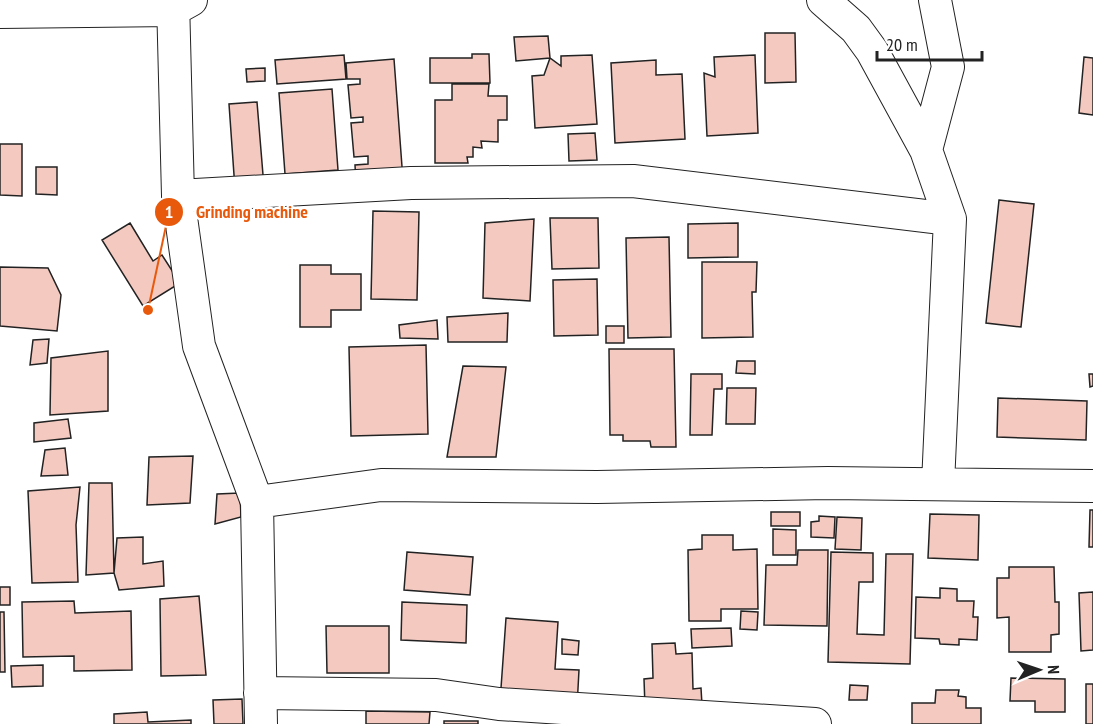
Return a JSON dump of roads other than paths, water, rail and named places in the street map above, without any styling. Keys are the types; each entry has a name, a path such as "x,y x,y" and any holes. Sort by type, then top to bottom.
{"street":[{"path":"823,0 856,29 872,51 926,150 950,219 938,484"},
{"path":"926,150 948,67 935,0"},
{"path":"0,12 179,3 178,196 199,346 257,502 261,724"},
{"path":"178,196 411,183 633,181 950,219"},
{"path":"257,502 381,485 597,487 828,483 1093,486"},
{"path":"260,693 436,695 499,714 815,724"}],"place":[{"name":"Grinding machine","path":"148,310"}]}
